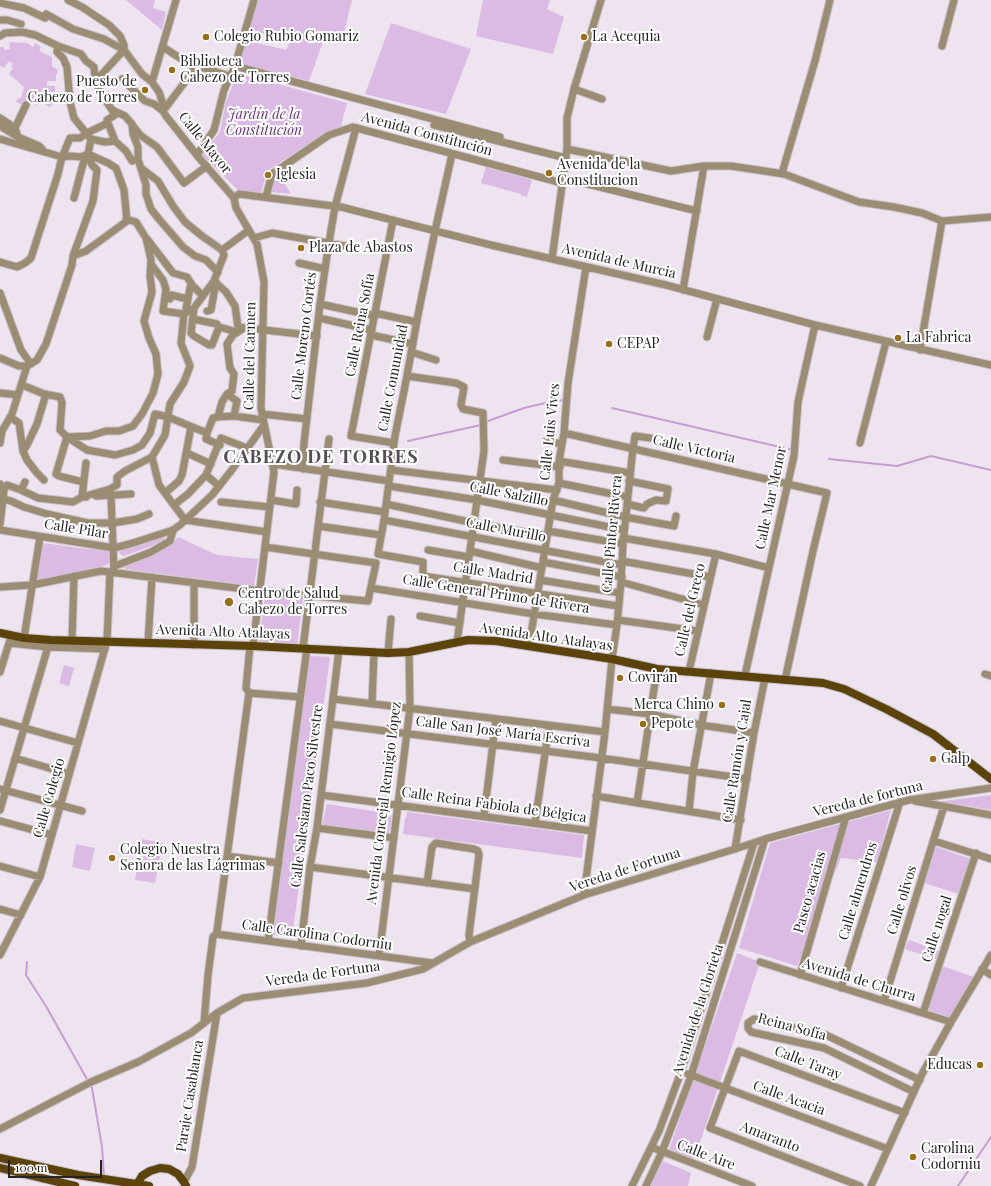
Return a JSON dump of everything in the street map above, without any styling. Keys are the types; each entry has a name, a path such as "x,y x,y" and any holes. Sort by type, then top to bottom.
{"main road":[{"name":"Avenida Alto Atalayas","path":"0,632 10,639 24,638 49,643 72,640 106,645 148,643 305,648 388,653 409,652 468,640 496,640 612,659 657,669 745,675 823,683 844,689 933,734 991,779"},
{"path":"0,1158 78,1175 150,1186"},
{"path":"0,1168 75,1186"},
{"path":"137,1185 142,1176 146,1173 160,1168 169,1169 178,1174 185,1184"}],"street":[{"name":"Calle Mayor","path":"68,0 82,7 109,25 120,36 124,45 124,50 142,74 152,82 159,92 164,111 197,155 237,196"},
{"path":"152,82 176,0"},
{"path":"197,155 214,130 224,90 235,66 254,0"},
{"path":"552,259 567,149 567,118 574,89 601,0"},
{"path":"782,174 815,61 830,0"},
{"path":"942,46 954,0"},
{"path":"0,4 24,8 45,18 46,14 73,29 104,39 124,50 102,74 95,78"},
{"path":"0,20 7,20 21,24"},
{"path":"0,36 5,33 22,32 45,39 58,46 81,54 86,61 94,67 95,78 100,92 114,115 107,120 115,141 126,151 132,161 138,159"},
{"path":"58,46 57,52 63,58 67,67 70,102 74,118 89,136 105,142 115,141"},
{"path":"163,48 195,68"},
{"path":"122,79 146,101 154,104 164,111 197,66 230,76"},
{"path":"235,66 500,137"},
{"path":"574,89 602,99"},
{"path":"15,128 26,105"},
{"path":"364,106 566,158"},
{"path":"112,110 125,116 140,135 158,147 184,183 207,166"},
{"path":"0,118 15,128 18,137"},
{"path":"1,265 17,267 31,258 62,157 70,138 89,136 108,123"},
{"path":"132,124 133,134 138,147 138,159 146,185 146,194 150,206 158,218 183,247 195,256 206,260 218,272"},
{"path":"0,126 18,137 39,146 44,152"},
{"name":"Avenida Constitución","path":"266,197 272,174 329,135 353,127 452,154 696,211"},
{"name":"Calle Moreno Cortés","path":"303,469 304,443 320,304 329,242 335,206 356,128"},
{"path":"0,358 20,366 29,365 37,360 46,344 72,265 73,256 93,201 97,170 92,165 88,154 89,136"},
{"path":"0,139 62,157 81,157 88,154 116,168 124,190 127,221 86,251 73,256"},
{"path":"567,149 671,171 704,166 731,166 782,174 859,202 922,213 942,221 991,217"},
{"path":"74,198 83,164 88,154"},
{"name":"Calle Comunidad","path":"378,554 391,470 394,443 393,432 407,376 412,348 412,333 416,322 452,154"},
{"path":"683,290 704,166"},
{"path":"140,167 158,181 173,206 185,222 222,250 224,254 215,282 211,310 207,311"},
{"name":"Avenida de Murcia","path":"237,196 266,197 335,206 683,290 815,325 991,365"},
{"name":"Calle del Carmen","path":"204,1023 208,974 214,937 216,934 249,693 246,688 260,591 274,472 263,420 264,282 257,244 236,208 237,196"},
{"path":"126,219 136,222 146,238 173,273 187,277 203,296"},
{"name":"Calle Reina Sofía","path":"393,220 356,425 351,436 394,443"},
{"path":"920,350 942,221"},
{"path":"222,250 249,230"},
{"path":"254,238 272,233 356,248"},
{"path":"67,437 90,436 106,431 119,431 133,426 142,414 153,393 158,374 156,354 144,321 152,292 151,264 146,238"},
{"path":"299,263 325,269"},
{"path":"151,264 163,280 166,289 163,311 188,311"},
{"name":"Calle Luis Vives","path":"529,646 553,500 558,487 568,383 586,267"},
{"path":"0,524 3,499 2,487 7,486 21,490 38,498 73,502 82,497 110,489 117,485 117,477 125,471 152,457 165,435 170,404 184,382 190,366 181,343 188,311 215,282"},
{"path":"215,282 226,292 235,306 240,329"},
{"path":"191,283 186,309 193,319 191,333 209,345 212,345 218,327"},
{"path":"0,293 21,350 29,365 10,417 1,432 0,443"},
{"path":"170,300 171,295 188,299"},
{"path":"707,337 717,299"},
{"path":"320,304 416,322"},
{"path":"344,324 347,310"},
{"path":"319,318 373,329 436,360"},
{"path":"193,319 217,324 218,327 263,329 317,336"},
{"name":"Calle Mar Menor","path":"745,675 794,456 798,402 815,325"},
{"path":"218,417 222,402 227,394 232,391 234,374 230,368 227,344 232,335 240,329"},
{"path":"860,443 886,342"},
{"path":"407,376 456,383 464,387 463,409 483,413 484,451 457,642"},
{"path":"22,384 46,394 60,397 62,403 60,430 67,437 87,450 115,455 133,450 142,445 150,433 155,414 168,416 207,433"},
{"path":"0,393 18,395"},
{"path":"23,451 37,424 46,394"},
{"path":"227,394 237,402 234,416"},
{"path":"220,445 206,439 213,418 234,416 263,420 307,419"},
{"path":"10,417 19,423 23,451 27,460 44,480"},
{"name":"Calle Pilar","path":"0,530 114,548 173,530 185,520 218,486 248,448 263,420"},
{"path":"165,493 179,481 182,476 191,427"},
{"name":"Calle Victoria","path":"564,433 827,493 785,680"},
{"name":"Calle Pintor Rivera","path":"584,895 605,732 617,623 627,500 633,448 635,436 650,438"},
{"path":"67,437 56,474 83,482"},
{"path":"174,505 188,494 206,475 220,445 221,438 248,448"},
{"path":"268,941 300,696 309,596 329,439"},
{"path":"546,442 562,444"},
{"path":"187,453 211,464"},
{"path":"152,457 159,484 185,520 267,532"},
{"path":"503,460 560,464 630,473"},
{"path":"82,497 86,463"},
{"name":"Calle Salzillo","path":"273,464 325,471 551,515 624,537"},
{"path":"391,470 480,482 558,487 627,500 644,508 647,504 656,500 666,501 668,489 629,481"},
{"path":"206,475 218,486"},
{"path":"21,490 25,482"},
{"path":"221,502 296,504 297,490"},
{"path":"82,497 131,494"},
{"name":"Calle Colegio","path":"1,952 40,877 106,645 114,548 111,495"},
{"path":"3,499 47,514 88,523 113,523 137,519 149,514"},
{"path":"553,500 626,517 674,526 676,516"},
{"path":"320,502 386,508 548,534 624,537 716,554 769,568"},
{"name":"Calle Murillo","path":"384,520 545,550 710,577"},
{"path":"318,526 381,535"},
{"path":"113,570 151,552 164,544 170,540 173,530"},
{"path":"24,638 40,537"},
{"path":"0,587 32,585 101,571 113,570 194,583 368,601 376,563 265,547"},
{"path":"428,550 469,554 621,579 704,605"},
{"name":"Calle Madrid","path":"378,554 423,562 423,576 618,606"},
{"name":"Calle del Greco","path":"689,671 716,554"},
{"path":"72,640 74,576"},
{"path":"148,643 152,577"},
{"path":"540,580 620,593"},
{"path":"194,583 194,645"},
{"name":"Calle General Primo de Rivera","path":"371,588 534,614 698,632"},
{"path":"420,616 460,623"},
{"path":"388,653 391,619"},
{"path":"0,672 10,639 49,643 106,645"},
{"path":"0,810 3,789 15,758 49,643"},
{"name":"Calle Salesiano Paco Silvestre","path":"301,946 339,650"},
{"path":"372,704 374,652"},
{"name":"Avenida Concejal Remigio López","path":"379,956 410,708 409,652"},
{"path":"637,803 657,669"},
{"path":"688,811 693,772 711,673"},
{"name":"Calle Ramón y Cajal","path":"736,849 754,733 765,678"},
{"path":"249,693 300,696"},
{"path":"333,699 605,732"},
{"path":"607,709 650,714 701,725 754,733"},
{"path":"484,816 496,719"},
{"path":"0,721 78,743"},
{"name":"Calle San José María Escriva","path":"330,724 407,732 747,779"},
{"path":"536,823 549,726"},
{"path":"15,758 69,774"},
{"name":"Vereda de fortuna","path":"754,843 900,802 991,788"},
{"path":"3,789 82,811"},
{"name":"Calle Reina Fabiola de Bélgica","path":"321,795 592,831"},
{"path":"596,796 740,820"},
{"name":"Vereda de Fortuna","path":"909,800 991,815"},
{"name":"Calle almendros","path":"841,988 900,802"},
{"name":"Calle olivos","path":"884,1001 944,806"},
{"name":"Paseo acacias","path":"800,975 846,817"},
{"path":"0,821 52,835"},
{"path":"317,828 394,838"},
{"name":"Avenida de la Glorieta","path":"646,1186 662,1152 691,1076 765,839"},
{"path":"934,841 991,858"},
{"name":"Vereda de Fortuna","path":"0,1130 91,1082 138,1062 190,1033 217,1013 243,998 368,983 423,969 470,942 584,895 754,843"},
{"name":"Avenida de la Glorieta","path":"632,1186 659,1131 681,1072 754,843"},
{"path":"427,883 432,847 434,845 474,849 478,851 479,855 469,935 470,942"},
{"name":"Calle nogal","path":"923,1013 976,853"},
{"path":"227,856 279,863"},
{"path":"0,866 40,877"},
{"path":"310,867 475,889"},
{"path":"0,909 21,915"},
{"name":"Calle Carolina Codorniu","path":"216,934 432,964"},
{"path":"871,1186 920,1080 951,1022 991,955"},
{"path":"414,961 423,969"},
{"name":"Avenida de Churra","path":"760,962 951,1022"},
{"path":"982,969 991,974"},
{"name":"Paraje Casablanca","path":"185,1184 192,1167 217,1013"},
{"name":"Reina Sofía","path":"914,1092 824,1048 751,1032 748,1028 748,1024 754,1019 826,1035 920,1080"},
{"name":"Calle Taray","path":"724,1088 739,1051 905,1113"},
{"name":"Calle Acacia","path":"681,1072 888,1149"},
{"name":"Amaranto","path":"724,1088 710,1128 860,1186"},
{"name":"Calle Aire","path":"651,1147 752,1186"}],"green space":[{"path":"126,0 155,0 153,8 166,12 162,30"},
{"path":"258,0 352,0 342,41 325,36 309,81 240,64 245,40 286,50 290,42 249,29"},
{"path":"483,0 550,0 547,9 564,17 553,54 476,36"},
{"path":"391,23 471,49 446,114 365,94"},
{"path":"9,43 27,43 33,47 36,43 41,47 39,51 52,57 52,66 58,70 56,81 47,81 47,86 55,86 55,92 49,92 49,98 54,101 50,107 38,101 36,105 31,103 28,106 24,106 16,102 18,98 21,98 24,87 9,74 13,68 11,66 13,64 9,61 4,68 1,66 0,67 0,47 4,47 4,50 10,49"},
{"name":"Jardín de la Constitución","path":"238,73 347,103 341,126 305,146 267,171 261,193 238,190 202,155 220,132 226,101"},
{"path":"486,167 532,180 527,197 481,183"},
{"path":"279,174 291,194 271,192 274,177"},
{"path":"164,536 164,540 124,556 119,552 119,550"},
{"path":"178,537 217,555 258,559 254,586 125,569 125,566 154,554 172,544"},
{"path":"43,543 106,550 111,555 110,561 107,565 37,581"},
{"path":"265,595 303,599 297,646 259,641"},
{"path":"309,656 330,657 292,937 272,934"},
{"path":"64,665 74,668 69,686 59,683"},
{"path":"991,795 991,810 935,802"},
{"path":"327,804 392,814 389,834 322,825"},
{"path":"891,810 877,862 841,858 797,966 739,948 770,843"},
{"path":"407,812 584,835 582,858 403,834"},
{"path":"142,839 163,843 155,883 135,880"},
{"path":"76,844 95,848 90,871 72,867"},
{"path":"936,847 971,859 959,894 924,883"},
{"path":"909,940 939,951 936,959 905,949"},
{"path":"737,953 760,962 694,1160 669,1150"},
{"path":"942,966 974,977 950,1017 928,1010"},
{"path":"663,1161 691,1173 688,1186 650,1186"}],"waterway":[{"path":"485,422 524,408 564,400"},
{"path":"612,408 793,450"},
{"path":"408,441 481,425"},
{"path":"829,459 897,466 931,456 991,470"},
{"path":"27,962 26,975 47,1008 88,1081"},
{"path":"90,1085 92,1088 102,1147 104,1177"},
{"path":"958,1186 991,1137"}],"place":[{"name":"Colegio Rubio Gomariz","path":"206,37"},
{"name":"La Acequia","path":"584,37"},
{"name":"Biblioteca Cabezo de Torres","path":"172,70"},
{"name":"Puesto de Cabezo de Torres","path":"145,90"},
{"name":"Avenida de la Constitucion","path":"549,173"},
{"name":"Iglesia","path":"268,175"},
{"name":"Plaza de Abastos","path":"301,248"},
{"name":"La Fabrica","path":"898,338"},
{"name":"CEPAP","path":"609,344"},
{"name":"Centro de Salud Cabezo de Torres","path":"229,602"},
{"name":"Covirán","path":"620,678"},
{"name":"Merca Chino","path":"722,705"},
{"name":"Pepote","path":"643,724"},
{"name":"Galp","path":"933,759"},
{"name":"Colegio Nuestra Señora de las Lágrimas","path":"112,858"},
{"name":"Educas","path":"980,1065"},
{"name":"Carolina Codorniu","path":"913,1157"}],"district":[{"name":"CABEZO DE TORRES","path":"321,457"}]}
